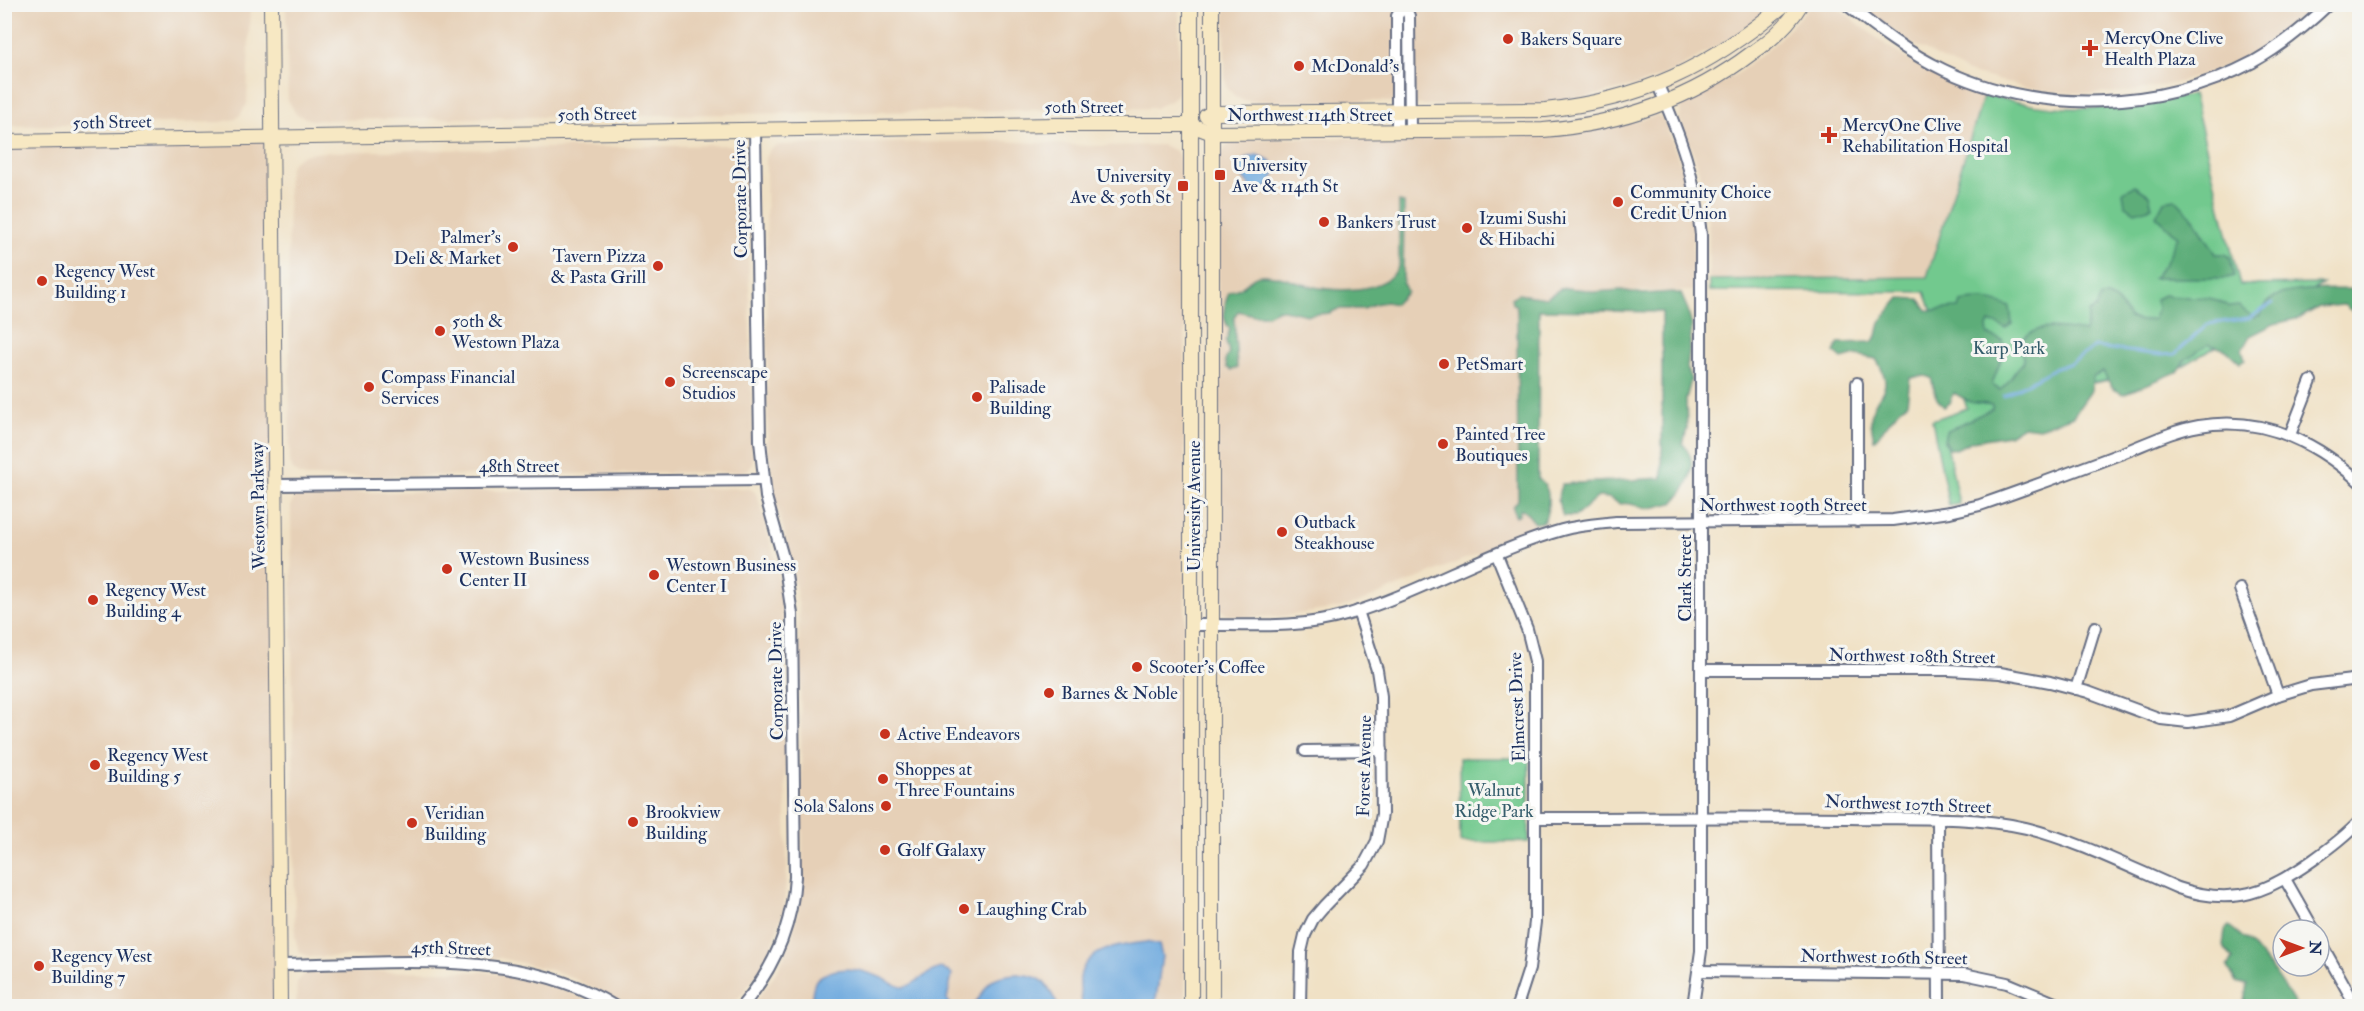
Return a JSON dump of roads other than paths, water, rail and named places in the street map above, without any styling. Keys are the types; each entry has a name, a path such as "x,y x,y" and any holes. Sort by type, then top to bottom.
{"main road":[{"name":"Westown Parkway","path":"271,4 280,1006"},
{"name":"University Avenue","path":"1191,4 1191,1006"},
{"name":"University Avenue","path":"1212,4 1212,1006"},
{"name":"Northwest 114th Street","path":"1191,125 1212,113 1545,110 1584,106 1619,98 1658,85 1722,52 1755,30 1785,4"},
{"name":"Northwest 114th Street","path":"1191,125 1212,133 1543,130 1572,128 1623,118 1666,103 1733,68 1771,39 1801,4"},
{"name":"50th Street","path":"4,142 1191,125"}],"street":[{"path":"1403,111 1397,16 1404,4 1409,16 1403,132"},
{"path":"1846,4 1890,39 1947,72 2002,91 2039,98 2071,100 2116,100 2190,87 2253,61 2300,32 2329,4"},
{"name":"Clark Street","path":"1658,85 1686,153 1697,196 1701,235 1701,818 1699,971 1693,1006"},
{"name":"Corporate Drive","path":"742,1006 761,983 781,946 792,905 795,877 792,614 784,561 764,480 760,441 755,130"},
{"path":"2290,435 2311,381"},
{"path":"1857,383 1857,521"},
{"name":"Northwest 109th Street","path":"1191,625 1284,625 1314,622 1358,611 1562,530 1589,525 1616,522 1893,520 1950,513 1980,505 2197,426 2241,424 2263,427 2290,435 2323,452 2360,482"},
{"name":"48th Street","path":"276,485 764,480"},
{"name":"Elmcrest Drive","path":"1497,555 1527,629 1533,650 1535,818 1533,946 1529,969 1517,1006"},
{"path":"2240,589 2278,695"},
{"name":"Forest Avenue","path":"1300,1006 1301,952 1305,935 1324,906 1364,865 1377,841 1382,814 1382,718 1377,670 1358,611"},
{"path":"2076,689 2094,627"},
{"name":"Northwest 108th Street","path":"1701,670 1949,670 2000,674 2076,689 2160,718 2188,722 2229,716 2278,695 2311,686 2360,679"},
{"path":"1305,751 1382,750"},
{"name":"Northwest 107th Street","path":"1535,818 1938,819 1992,822 2026,828 2060,838 2193,893 2214,896 2238,895 2266,888 2285,879 2328,849 2357,824"},
{"path":"1938,819 1938,1006"},
{"path":"2285,879 2307,918"},
{"path":"2331,961 2356,1006"},
{"name":"45th Street","path":"280,965 433,963 501,967 559,981 614,1006"},
{"name":"Northwest 106th Street","path":"1699,971 1938,972 1985,977 2007,983 2062,1006"}],"water":[{"path":"1257,155 1270,161 1276,171 1270,185 1262,190 1251,188 1240,174 1243,160"},
{"path":"1146,942 1159,945 1162,956 1155,1006 1082,1006 1080,978 1089,960 1106,950"},
{"path":"941,968 952,974 947,999 950,1006 815,1006 812,1000 816,980 831,971 857,970 904,987"},
{"path":"1015,974 1039,978 1047,986 1058,1006 972,1006 991,981"}],"waterway":[{"path":"2004,396 2053,369 2071,363 2095,347 2161,355 2175,354 2208,324 2249,318 2273,303"}],"place":[{"name":"Bakers Square","path":"1508,39"},
{"name":"MercyOne Clive Health Plaza","path":"2090,48"},
{"name":"McDonald's","path":"1299,66"},
{"name":"MercyOne Clive Rehabilitation Hospital","path":"1829,135"},
{"name":"University Ave & 114th St","path":"1220,175"},
{"name":"University Ave & 50th St","path":"1183,186"},
{"name":"Community Choice Credit Union","path":"1618,202"},
{"name":"Bankers Trust","path":"1324,222"},
{"name":"Izumi Sushi & Hibachi","path":"1467,228"},
{"name":"Palmer's Deli & Market","path":"513,247"},
{"name":"Tavern Pizza & Pasta Grill","path":"658,266"},
{"name":"Regency West Building 1","path":"42,281"},
{"name":"50th & Westown Plaza","path":"440,331"},
{"name":"PetSmart","path":"1444,364"},
{"name":"Screenscape Studios","path":"670,382"},
{"name":"Compass Financial Services","path":"369,387"},
{"name":"Palisade Building","path":"977,397"},
{"name":"Painted Tree Boutiques","path":"1443,444"},
{"name":"Outback Steakhouse","path":"1282,532"},
{"name":"Westown Business Center II","path":"447,569"},
{"name":"Westown Business Center I","path":"654,575"},
{"name":"Regency West Building 4","path":"93,600"},
{"name":"Scooter's Coffee","path":"1137,667"},
{"name":"Barnes & Noble","path":"1049,693"},
{"name":"Active Endeavors","path":"885,734"},
{"name":"Regency West Building 5","path":"95,765"},
{"name":"Shoppes at Three Fountains","path":"883,779"},
{"name":"Sola Salons","path":"886,806"},
{"name":"Brookview Building","path":"633,822"},
{"name":"Veridian Building","path":"412,823"},
{"name":"Golf Galaxy","path":"885,850"},
{"name":"Laughing Crab","path":"964,909"},
{"name":"Regency West Building 7","path":"39,966"}],"park label":[{"name":"Karp Park","path":"2009,348"},
{"name":"Walnut Ridge Park","path":"1494,800"}]}
